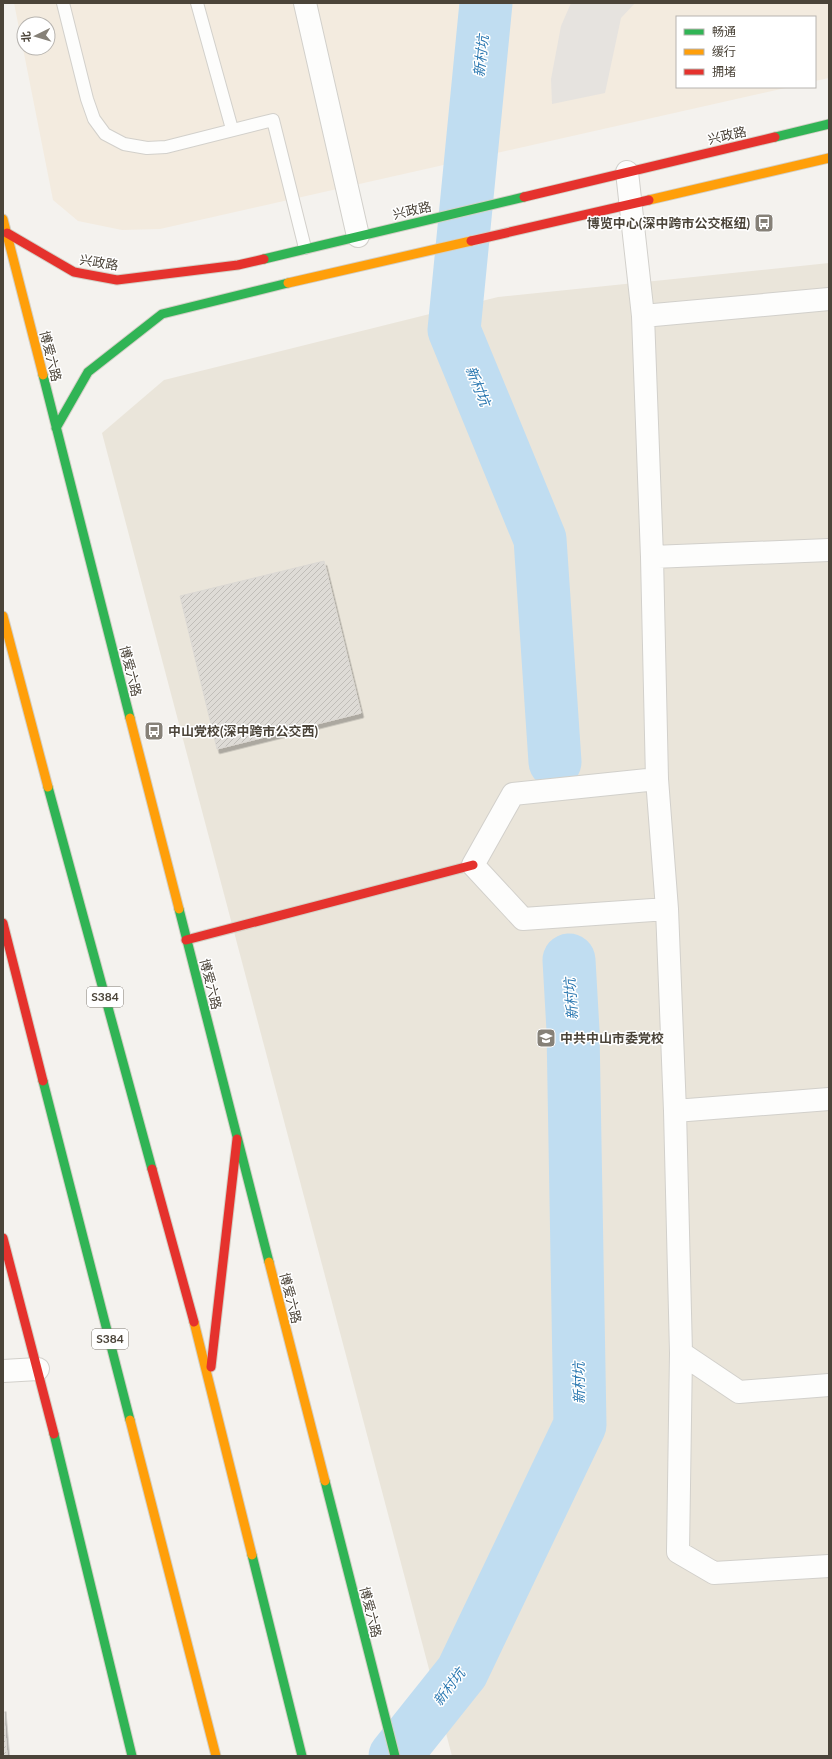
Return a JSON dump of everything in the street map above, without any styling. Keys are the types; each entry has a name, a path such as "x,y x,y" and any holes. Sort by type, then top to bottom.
{"main road":[{"name":"兴政路","path":"6,233 74,272 117,280 238,265 829,124"},
{"path":"56,428 88,372 162,314 355,267 829,158"},
{"name":"博爱六路","path":"3,219 395,1756"},
{"name":"S384","path":"3,616 23,697 209,1378 302,1756"},
{"path":"186,940 472,865"},
{"name":"S384","path":"3,923 216,1756"},
{"path":"209,1378 237,1138"},
{"path":"3,1238 38,1369 132,1756"}],"street":[{"path":"305,3 358,236"},
{"path":"627,172 632,204 643,316 652,557 657,779 667,909 675,1111 681,1353 678,1552 714,1573 829,1566"},
{"path":"643,316 829,299"},
{"path":"652,557 829,550"},
{"path":"657,779 513,794 472,865 523,919 667,909"},
{"path":"675,1111 829,1099"},
{"path":"681,1353 739,1392 829,1385"},
{"path":"3,1371 38,1369"}],"lane":[{"path":"63,3 87,99 94,119 105,134 124,144 147,148 166,147 232,129 273,120 305,248"},
{"path":"197,3 232,129"}],"shaded area":[{"path":"14,3 829,3 829,78 816,81 816,16 676,16 676,88 786,88 160,229 122,230 78,221 53,200 24,56 56,56 56,16 17,16"},
{"path":"571,3 635,3 621,18 605,93 552,104 551,79 561,26"},
{"name":"中共中山市委党校","path":"829,263 829,1756 452,1756 102,433 164,380 498,297"}],"building":[{"path":"324,561 361,713 217,749 180,596"},
{"path":"3,1707 7,1756 3,1756"}],"waterway":[{"name":"新村坑","path":"486,3 454,330 540,539 555,762"},
{"name":"新村坑","path":"395,1756 462,1672 580,1425 573,1030 569,960"}],"traffic: fast":[{"path":"775,137 829,124"},
{"path":"264,259 524,197"},
{"path":"56,428 88,372 162,314 288,283"},
{"path":"43,375 130,718"},
{"path":"48,787 152,1169"},
{"path":"179,909 269,1262"},
{"path":"43,1081 130,1420"},
{"path":"54,1434 132,1756"},
{"path":"325,1481 395,1756"},
{"path":"252,1555 302,1756"}],"traffic: slow":[{"path":"649,200 829,158"},
{"path":"3,219 43,375"},
{"path":"288,283 471,241"},
{"path":"3,616 48,787"},
{"path":"130,718 179,909"},
{"path":"269,1262 325,1481"},
{"path":"194,1322 252,1555"},
{"path":"130,1420 216,1756"}],"traffic: jam":[{"path":"524,197 775,137"},
{"path":"471,241 649,200"},
{"path":"7,233 74,272 117,280 238,265 264,259"},
{"path":"186,940 473,865"},
{"path":"3,923 43,1081"},
{"path":"211,1367 237,1139"},
{"path":"152,1169 194,1322"},
{"path":"3,1238 54,1434"}],"place":[{"name":"博览中心(深中跨市公交枢纽)","path":"764,223"},
{"name":"中山党校(深中跨市公交西)","path":"154,731"},
{"name":"中共中山市委党校","path":"546,1038"}]}
